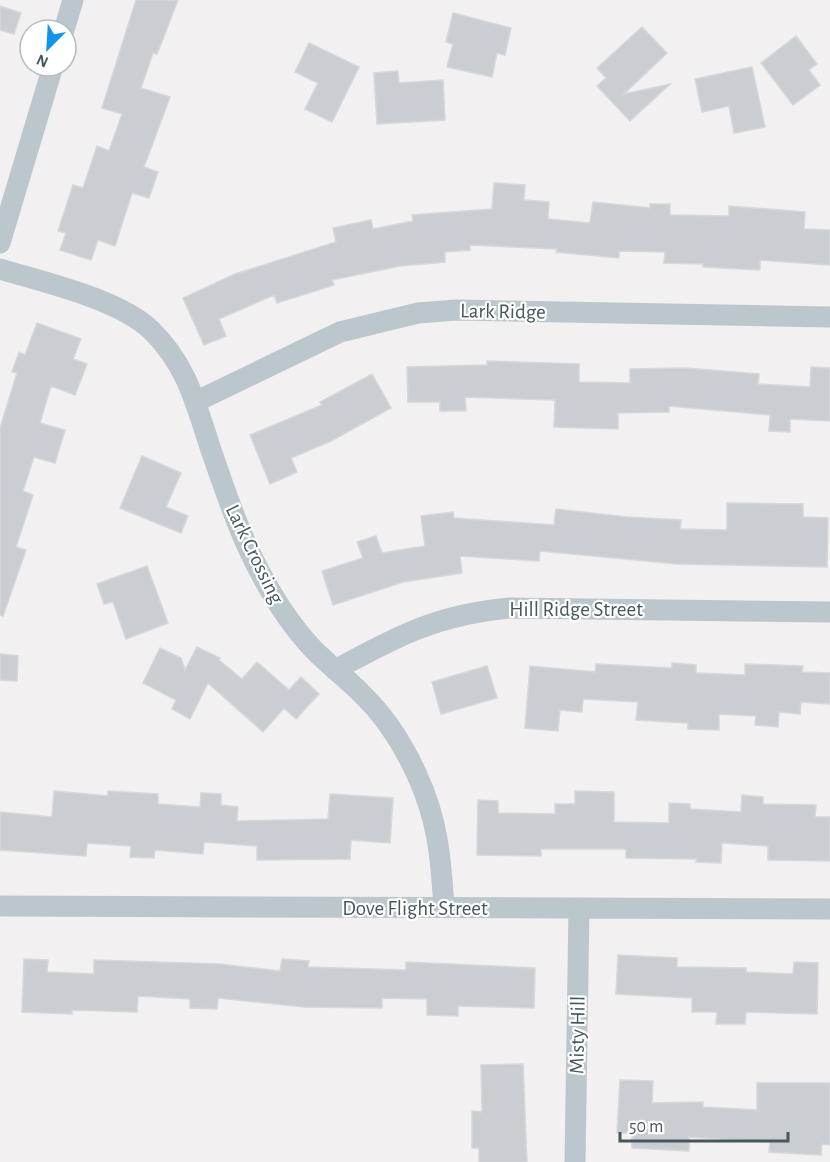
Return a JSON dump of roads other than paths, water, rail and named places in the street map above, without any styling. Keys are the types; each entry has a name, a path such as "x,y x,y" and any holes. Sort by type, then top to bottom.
{"street":[{"path":"68,18 73,0"},
{"path":"0,243 49,78"},
{"name":"Lark Crossing","path":"0,269 94,298 149,328 172,353 190,384 242,537 262,577 286,614 313,649 362,694 383,718 417,774 438,835 444,908"},
{"name":"Lark Ridge","path":"195,402 340,332 418,313 457,310 830,317"},
{"name":"Hill Ridge Street","path":"335,670 425,624 482,610 510,608 830,612"},
{"name":"Dove Flight Street","path":"0,906 830,909"},
{"name":"Misty Hill","path":"575,1162 579,908"}]}
